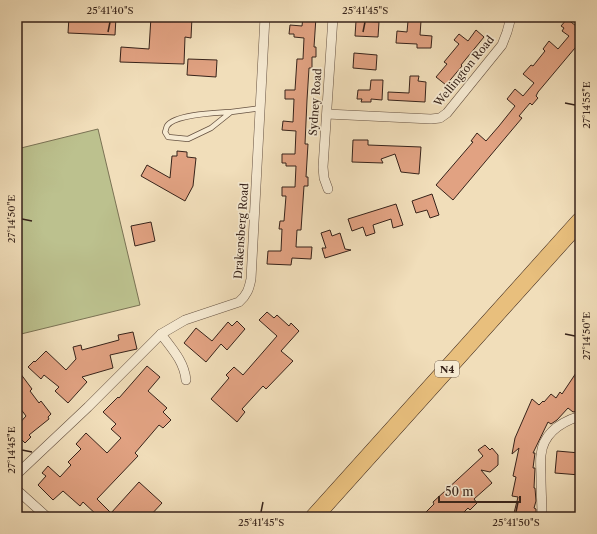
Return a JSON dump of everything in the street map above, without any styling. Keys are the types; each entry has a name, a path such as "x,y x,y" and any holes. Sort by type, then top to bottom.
{"highway":[{"name":"N4","path":"314,517 580,221"}],"street":[{"name":"Drakensberg Road","path":"17,473 88,408 161,334 185,320 239,302 249,290 251,279 265,17"},
{"name":"Sydney Road","path":"328,189 324,178 323,167 333,17"},
{"name":"Wellington Road","path":"327,114 430,119 440,118 447,113 502,45 510,20"},
{"path":"161,334 185,369 186,380"},
{"path":"542,517 540,461 546,439 558,426 567,420 580,416"},
{"path":"17,490 47,517"}],"lane":[{"path":"231,112 211,128 188,139 168,137 166,132 168,126 174,121 202,114 260,108"}],"green space":[{"path":"98,129 140,305 17,335 17,149"}],"building":[{"path":"69,17 116,17 115,35 68,33"},
{"path":"151,17 192,17 191,38 185,37 184,64 120,62 121,47 149,49"},
{"path":"303,17 316,17 314,47 316,47 316,57 312,57 312,68 309,68 305,144 308,144 306,177 308,177 308,186 304,186 301,230 297,230 296,247 312,247 311,259 292,258 291,265 267,264 268,251 281,251 282,229 279,229 280,221 284,221 286,196 282,196 282,187 295,187 296,166 286,166 286,163 282,163 282,154 295,154 296,131 282,130 283,121 293,122 294,99 285,99 285,90 295,90 297,59 303,59 304,38 294,37 294,34 289,34 290,25 302,26"},
{"path":"567,19 580,29 580,42 538,92 536,96 538,98 532,105 530,103 519,116 522,118 453,200 436,185 473,142 471,141 477,133 486,141 499,126 515,106 507,99 515,89 523,96 534,83 523,74 531,65 533,66 545,51 543,49 549,41 558,49 569,36 562,31 564,28 561,26"},
{"path":"356,21 379,22 378,37 355,36"},
{"path":"408,21 421,21 420,35 432,36 431,48 417,48 417,44 396,43 397,31 407,32"},
{"path":"476,30 484,37 446,85 436,77 447,64 444,62 459,44 454,40 459,34 468,41"},
{"path":"354,53 377,55 376,70 353,68"},
{"path":"188,59 217,60 216,77 187,75"},
{"path":"410,76 419,76 418,81 426,82 425,102 388,100 388,92 409,93"},
{"path":"371,80 383,80 382,100 371,99 371,102 361,102 362,99 357,99 358,90 370,90"},
{"path":"353,140 368,140 368,145 421,147 419,174 401,172 395,154 381,159 383,163 352,162"},
{"path":"177,151 187,152 187,157 196,158 193,186 185,201 141,176 147,165 170,178 172,156 177,156"},
{"path":"432,194 439,215 430,218 427,210 416,213 412,201"},
{"path":"396,204 403,225 393,228 391,219 373,225 375,233 366,236 363,227 352,231 348,219"},
{"path":"151,222 155,241 135,246 131,226"},
{"path":"330,230 332,236 340,233 345,249 351,250 325,258 322,248 326,248 321,233"},
{"path":"267,312 274,318 277,315 289,326 291,323 299,331 281,351 293,361 266,389 263,386 242,409 245,412 237,422 211,399 229,378 226,375 234,367 243,375 277,336 259,320"},
{"path":"237,321 245,329 227,350 221,344 206,362 184,343 196,328 212,341 228,322 232,326"},
{"path":"133,332 137,349 110,355 113,368 82,377 87,382 68,403 55,391 59,387 44,375 41,379 28,367 46,351 66,370 76,359 73,347 81,345 82,350 119,340 118,335"},
{"path":"147,366 160,377 148,391 167,408 163,412 171,420 163,428 159,425 135,453 138,456 97,499 111,513 139,482 162,503 149,517 99,517 83,502 80,506 63,491 53,500 38,485 46,476 42,473 48,466 60,477 71,465 68,462 81,449 76,444 86,433 107,453 121,438 111,429 116,424 103,412 118,397 119,398"},
{"path":"580,367 580,406 573,412 568,408 557,420 551,424 548,422 533,453 535,453 533,468 535,468 534,488 536,501 534,508 536,509 536,517 527,515 527,517 513,517 518,497 512,496 516,477 513,476 519,448 512,454 515,438 532,399 539,405 551,394 556,398 560,392 562,394"},
{"path":"17,369 32,389 30,391 39,403 41,401 51,414 48,417 49,419 29,435 31,437 25,443 17,435 17,426 26,416 17,404"},
{"path":"485,445 490,450 492,448 498,455 498,465 490,472 481,470 492,483 474,499 477,503 470,510 468,508 459,517 431,517 426,512 434,504 433,502 483,456 478,450"},
{"path":"557,451 580,453 580,475 555,473"}]}
